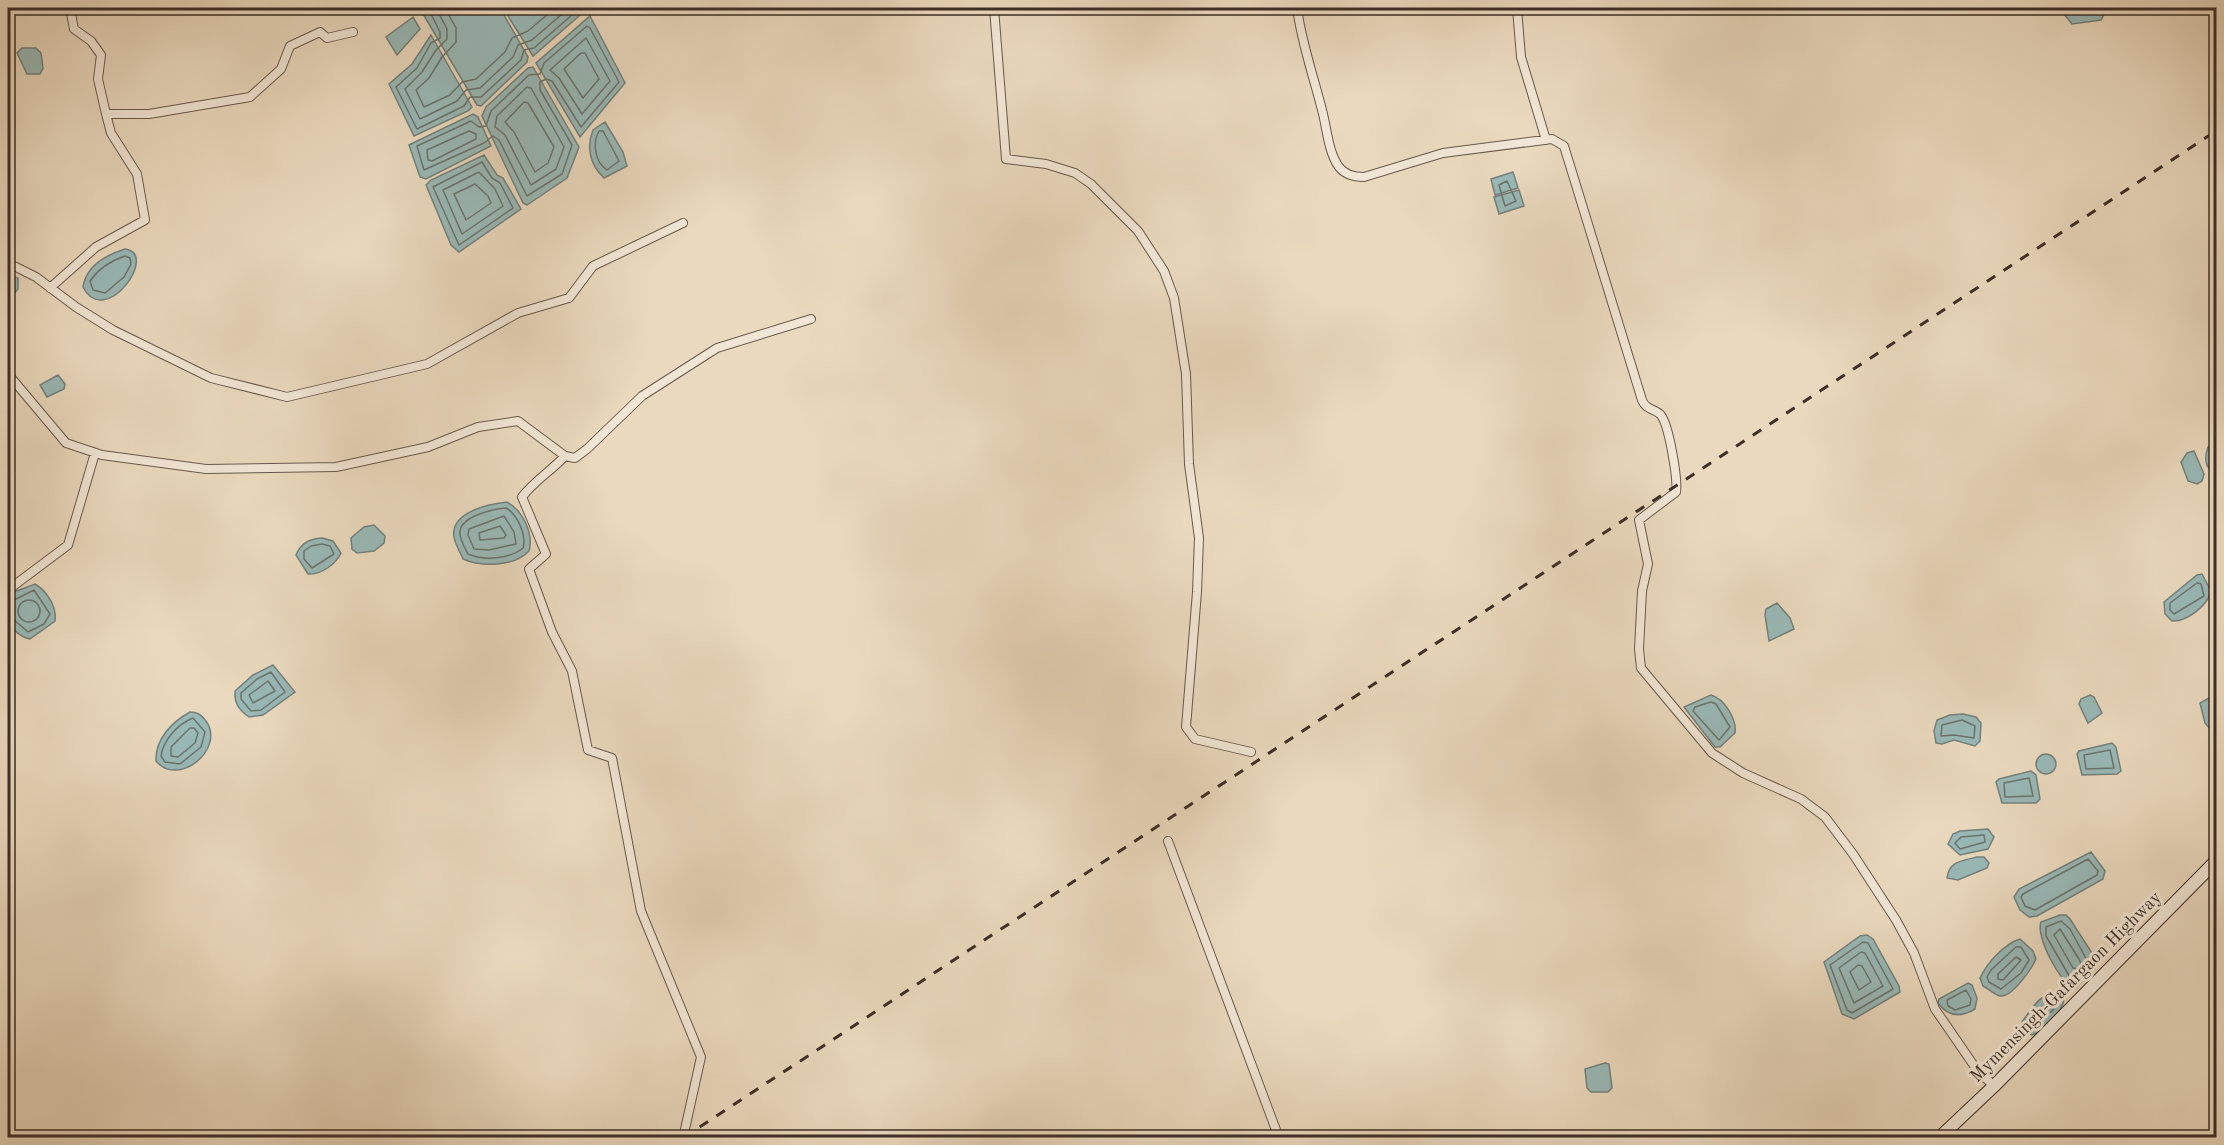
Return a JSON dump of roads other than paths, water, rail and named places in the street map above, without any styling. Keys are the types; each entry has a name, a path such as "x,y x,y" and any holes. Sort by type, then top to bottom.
{"main road":[{"name":"Mymensingh-Gafargaon Highway","path":"1939,1137 1994,1086 2217,861"}],"street":[{"path":"50,288 96,247 145,220 137,174 111,133 98,79 101,55 90,41 74,29 70,8"},
{"path":"994,8 1006,159 1046,164 1076,173 1090,184 1138,231 1164,271 1174,298 1186,374 1189,464 1199,538 1186,727 1195,739 1251,752"},
{"path":"1297,8 1306,60 1318,93 1332,150 1338,166 1348,175 1364,177 1443,153 1546,140 1562,143 1569,157 1642,400 1646,407 1659,414 1664,421 1675,468 1676,492 1639,520 1648,564 1642,591 1639,648 1641,668 1712,753 1743,773 1801,799 1825,817 1853,854 1896,921 1914,953 1935,1009 1977,1070 1994,1086"},
{"path":"1517,8 1521,57 1546,140"},
{"path":"106,114 149,114 250,97 281,69 290,46 320,32 327,38 353,33"},
{"path":"8,264 36,277 113,330 211,378 287,397 427,364 518,313 564,301 593,266 683,223"},
{"path":"8,374 66,443 96,453 206,469 336,467 428,447 478,428 518,421 565,456 574,458 587,449 642,396 717,348 811,319"},
{"path":"8,590 68,545 96,453"},
{"path":"565,456 550,472 530,486 522,497 546,554 529,569 552,632 572,671 588,750 612,758 642,911 701,1057 683,1137"},
{"path":"1168,841 1279,1137"}],"water":[{"path":"423,8 500,8 528,57 527,62 481,106 477,105 423,14"},
{"path":"503,8 587,8 587,9 533,56"},
{"path":"2064,8 2106,8 2106,11 2101,20 2072,24 2064,14"},
{"path":"590,16 625,83 580,137 536,63"},
{"path":"413,17 420,29 397,55 386,37"},
{"path":"431,35 472,107 414,136 389,84 412,64"},
{"path":"22,48 36,48 41,53 43,68 40,74 27,74 17,53"},
{"path":"533,67 579,147 567,178 527,205 523,203 482,116 486,107 528,68"},
{"path":"473,114 478,117 491,146 426,179 420,177 409,145"},
{"path":"605,122 623,152 627,166 604,178 593,162 590,143 593,130"},
{"path":"484,155 497,175 503,178 521,209 459,252 451,245 426,185 431,180"},
{"path":"1513,172 1518,188 1495,195 1491,179"},
{"path":"1519,190 1524,206 1499,214 1494,197"},
{"path":"125,249 134,254 136,263 133,274 115,295 104,300 93,298 83,287 88,273 104,258"},
{"path":"8,275 18,278 18,289 13,295 8,295"},
{"path":"58,375 65,384 64,389 47,397 40,385"},
{"path":"2216,446 2216,470 2212,471 2206,463 2206,457 2208,447"},
{"path":"2194,451 2204,474 2202,481 2197,484 2188,481 2181,462 2187,453"},
{"path":"507,502 517,510 526,523 530,537 529,551 506,563 488,564 463,559 454,537 454,528 458,521 464,515 481,507"},
{"path":"374,525 385,536 384,543 374,551 357,553 352,549 351,538 364,527"},
{"path":"322,538 333,541 341,553 328,568 318,573 308,574 296,555 306,542"},
{"path":"2202,574 2211,591 2206,602 2190,616 2172,621 2165,614 2164,602 2197,575"},
{"path":"35,584 50,600 55,621 30,639 23,637 11,624 8,599 14,592"},
{"path":"1777,603 1790,618 1794,629 1769,641 1766,609"},
{"path":"273,665 295,692 263,715 249,717 238,706 235,691 253,675"},
{"path":"2216,694 2216,736 2205,723 2200,703"},
{"path":"1711,695 1725,705 1734,722 1735,733 1720,747 1715,747 1684,707"},
{"path":"2090,695 2094,697 2102,713 2088,723 2079,704 2081,699"},
{"path":"190,712 199,714 206,721 210,732 210,743 197,762 187,768 176,770 165,768 156,761 158,745 171,726"},
{"path":"1963,714 1976,717 1981,723 1980,741 1975,746 1954,740 1942,744 1936,743 1934,731 1937,720 1950,715"},
{"path":"2112,743 2116,747 2121,771 2117,774 2082,775 2077,754 2079,751"},
{"path":"2046,754 2053,757 2056,764 2053,771 2046,774 2039,771 2036,764 2039,757"},
{"path":"2031,771 2036,775 2040,799 2036,803 2002,803 1996,782 1999,779"},
{"path":"1988,829 1994,837 1988,849 1960,855 1948,844 1953,834 1960,831"},
{"path":"2091,852 2105,871 2103,879 2037,916 2029,917 2020,910 2014,897 2019,889"},
{"path":"1984,857 1989,863 1987,868 1958,880 1947,878 1953,865"},
{"path":"2066,915 2070,919 2092,953 2096,967 2075,989 2063,979 2050,959 2040,929 2041,922"},
{"path":"1867,935 1873,939 1899,986 1900,992 1854,1019 1842,1014 1824,962 1860,936"},
{"path":"2020,939 2033,951 2036,959 2016,988 2000,996 1983,986 1980,978 1997,955 2008,945"},
{"path":"1968,983 1972,985 1977,998 1975,1009 1955,1015 1942,1008 1938,1003 1939,999"},
{"path":"2055,993 2064,997 2057,1014 2037,1033 2032,1035 2025,1032 2022,1022 2032,1008 2044,996"},
{"path":"1609,1064 1612,1088 1608,1092 1591,1092 1587,1088 1585,1069"}],"railway":[{"path":"683,1138 2216,131"}]}
